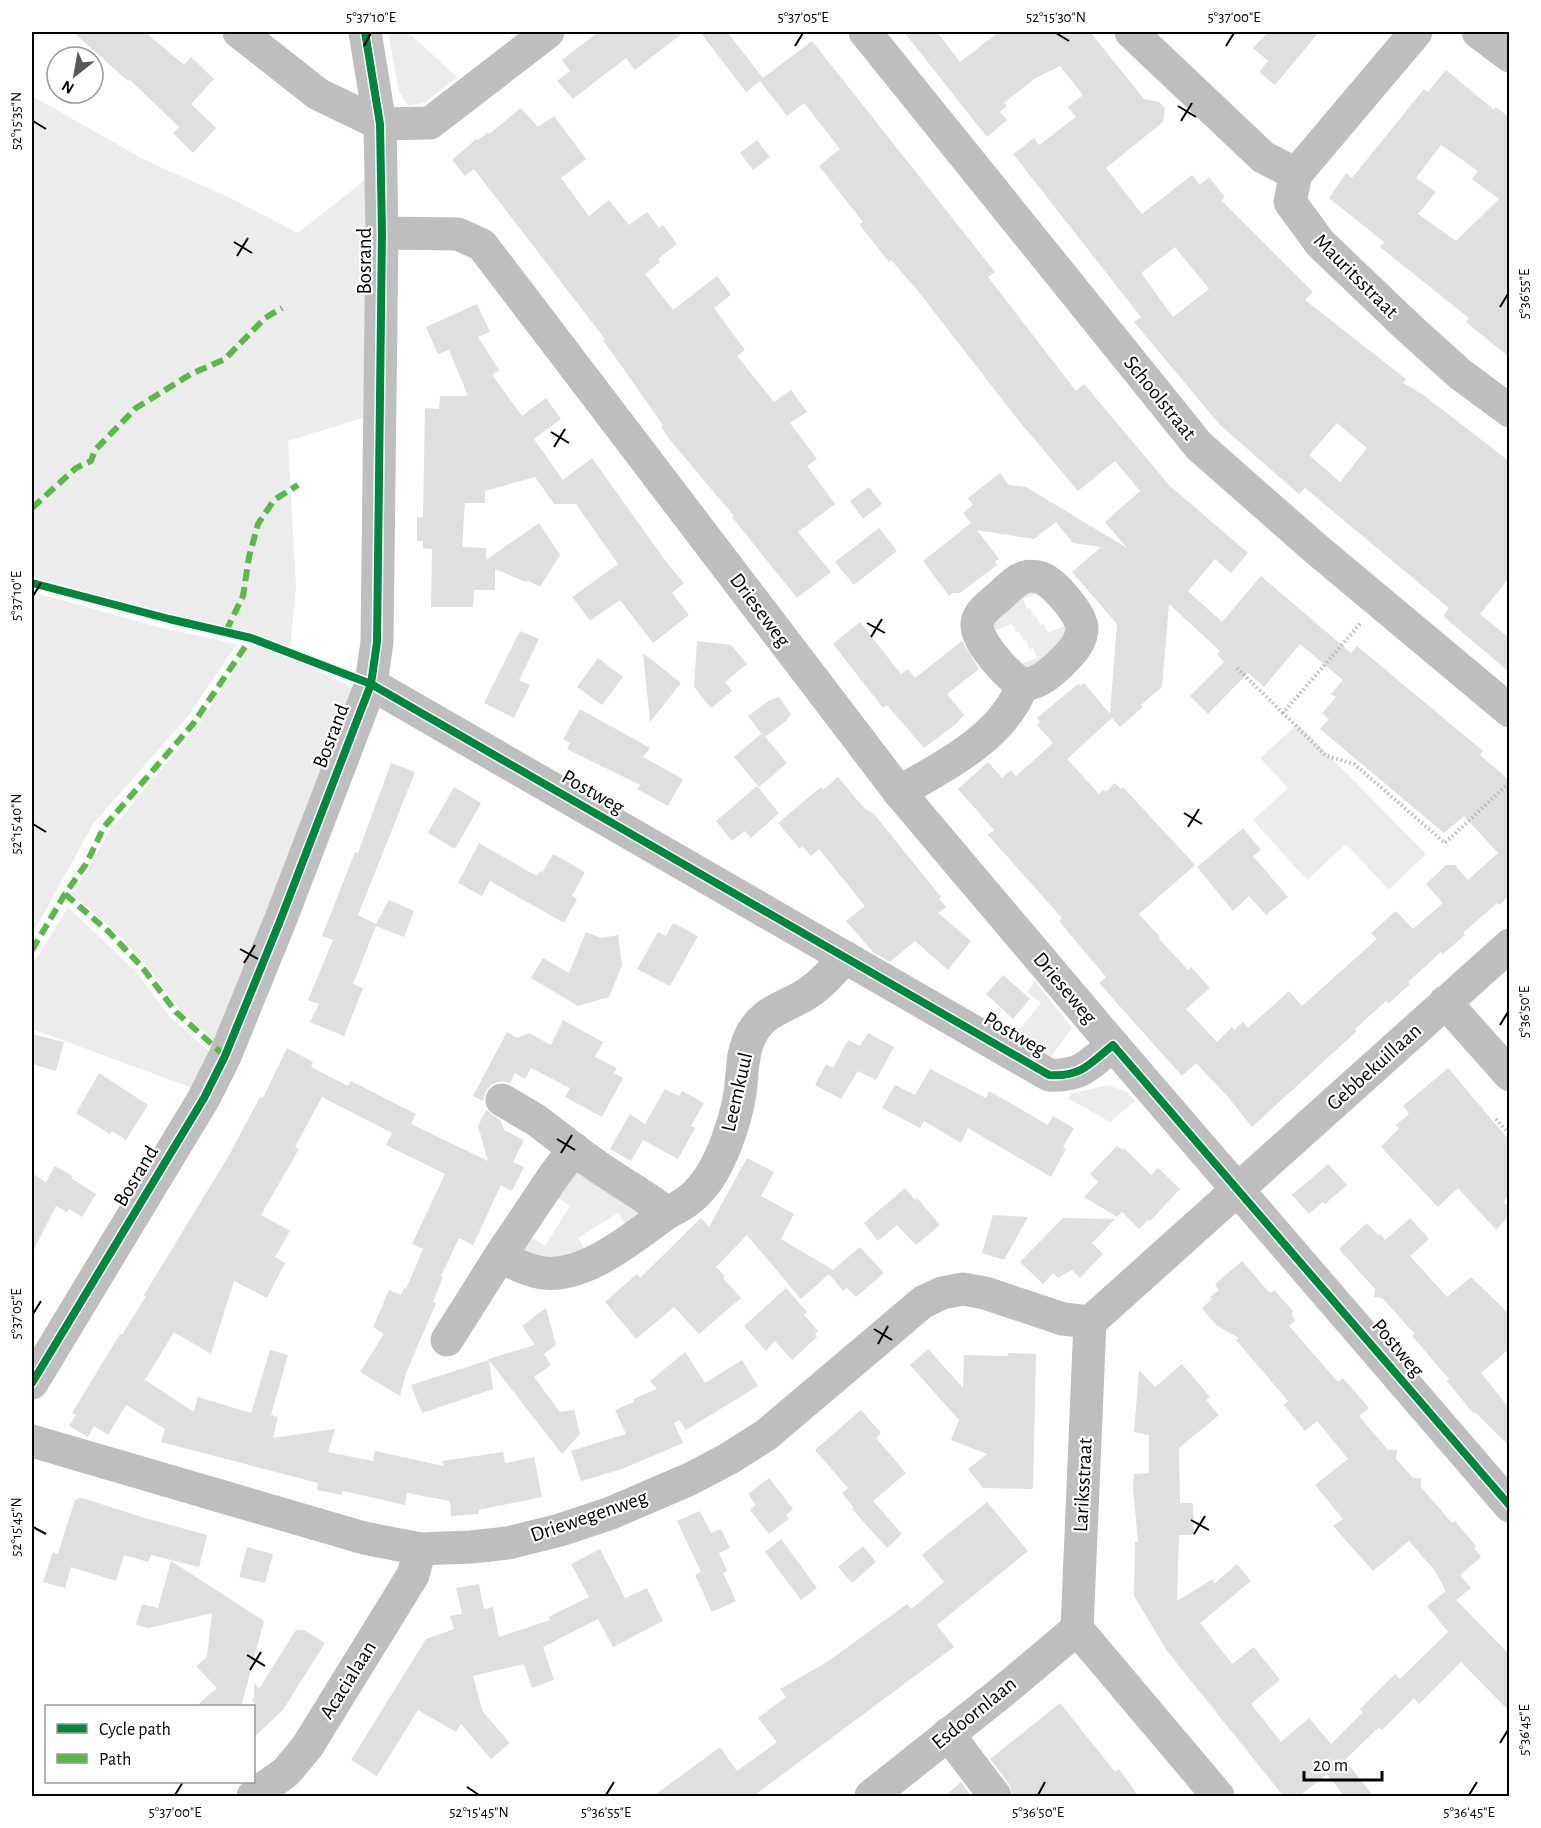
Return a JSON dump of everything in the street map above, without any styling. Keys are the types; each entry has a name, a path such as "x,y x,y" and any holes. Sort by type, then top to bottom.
{"street":[{"path":"239,32 318,94 380,124 430,123 548,32"},
{"name":"Bosrand","path":"32,1383 204,1098 225,1056 280,921 370,684 376,642 382,233 380,124 365,32"},
{"name":"Schoolstraat","path":"866,32 1199,446 1509,711"},
{"path":"1131,32 1263,157 1296,174 1416,32"},
{"path":"1478,32 1509,56"},
{"name":"Mauritsstraat","path":"1296,174 1290,202 1320,243 1452,367 1509,411"},
{"name":"Drieseweg","path":"382,233 458,234 482,245 899,792 1113,1045"},
{"name":"Postweg","path":"370,684 1049,1075 1066,1076 1081,1071 1113,1045 1509,1506"},
{"path":"899,792 972,748 1013,705 1022,684"},
{"name":"Gebbekuillaan","path":"1239,1189 1509,945"},
{"name":"Leemkuul","path":"500,1256 518,1266 540,1273 555,1274 570,1271 608,1254 695,1195 705,1184 715,1166 737,1107 742,1058 750,1037 761,1019 805,995 828,977 845,957"},
{"path":"1445,1002 1509,1075"},
{"path":"502,1100 536,1120 591,1162 648,1198 667,1213"},
{"path":"447,1340 500,1256 574,1149"},
{"path":"1090,1322 1239,1189"},
{"name":"Driewegenweg","path":"32,1441 364,1538 420,1548 471,1547 508,1542 560,1530 690,1479 729,1459 766,1435 922,1302 942,1293 963,1289 985,1293 1063,1319 1090,1322"},
{"name":"Lariksstraat","path":"1077,1629 1090,1322"},
{"name":"Acacialaan","path":"253,1797 286,1772 307,1747 413,1575 420,1548"},
{"path":"1077,1629 1218,1797"},
{"name":"Esdoornlaan","path":"871,1797 1077,1629"},
{"path":"948,1734 995,1797"}],"path":[{"path":"1283,713 1379,602"},
{"path":"1237,668 1325,755 1354,764 1445,843 1509,782"},
{"path":"1496,1119 1509,1137"}],"shaded area":[{"path":"388,32 408,32 457,77 424,103 408,106 399,91"},
{"path":"32,96 145,160 230,198 298,233 370,176 366,417 288,441 296,587 290,648 252,633 116,602 32,578"},
{"path":"1044,590 1023,599 1027,609 1030,608 1040,625 1044,624 1048,633 1072,623 1073,629 1034,673 1016,666 1037,658 1033,648 1029,649 1026,640 1023,641 1012,624 988,633 987,622 1021,591"},
{"path":"32,592 162,628 237,644 188,716 93,824 32,935"},
{"path":"252,643 290,657 353,688 216,1042 181,1012 148,967 119,935 71,893 90,866 108,833 197,727"},
{"path":"1298,724 1426,854 1389,890 1346,844 1307,880 1253,820 1288,788 1260,758"},
{"path":"68,907 136,972 171,1018 211,1053 195,1089 32,1029 32,963"},
{"path":"1035,981 1072,1028 1051,1057 1014,1036 1041,1003 1027,992"},
{"path":"1108,1085 1127,1092 1135,1101 1110,1122 1069,1099 1070,1094"},
{"path":"574,1169 647,1209 628,1228 618,1213 578,1238 587,1253 576,1259 527,1259 520,1243 532,1238 545,1246 570,1206 554,1195"}],"building":[{"path":"73,32 145,32 184,65 191,57 214,79 191,104 216,128 193,153 173,133 179,127 130,80 128,81 105,61 105,45 88,45"},
{"path":"598,32 684,32 635,70 626,58 573,99 557,81 570,71 562,60"},
{"path":"700,32 727,32 763,78 812,41 995,272 988,277 1076,391 1084,384 1169,485 1248,553 1231,573 1215,559 1188,591 1222,622 1261,576 1351,653 1357,646 1483,751 1480,755 1509,780 1509,896 1499,905 1497,903 1443,954 1441,952 1388,1004 1386,1001 1355,1029 1357,1031 1252,1127 1196,1063 1182,1076 1099,983 1106,977 1059,921 1062,918 988,835 994,830 958,789 988,762 1002,778 1011,770 1016,776 1053,743 1037,725 1040,722 1037,718 1078,684 1080,686 1084,683 1110,714 1117,624 1072,572 1101,547 1073,543 1056,522 1034,539 977,530 999,559 995,561 997,565 960,593 949,596 923,561 971,523 963,513 973,505 968,498 1000,473 1009,485 1026,487 1127,548 1105,522 1140,491 1115,461 1078,491 1019,421 918,291 891,260 889,262 859,224 863,222 819,166 840,149 804,103 787,116 760,81 746,92","holes":["1169,604 1220,651 1217,654 1224,662 1190,696 1208,714 1248,673 1264,687 1300,644 1343,680 1331,694 1336,697 1322,713 1329,719 1320,729 1444,833 1464,816 1498,853 1468,880 1455,865 1446,865 1426,884 1443,903 1413,929 1396,911 1371,933 1377,939 1302,1006 1289,991 1248,1028 1243,1022 1234,1030 1232,1027 1217,1042 1186,1009 1210,988 1191,967 1188,970 1139,914 1195,865 1123,787 1121,789 1114,783 1106,792 1103,790 1099,794 1067,759 1112,718 1120,727 1162,687"]},
{"path":"904,32 937,32 960,62 999,32 1090,32 1144,99 1159,102 1165,108 1163,122 1106,168 1142,214 1192,175 1200,185 1209,177 1225,197 1221,200 1313,292 1305,300 1406,379 1403,383 1422,394 1509,461 1509,578 1480,614 1509,638 1509,672 1443,616 1449,608 1305,488 1299,494 1220,425 1134,322 1141,317 1013,154 1034,138 1039,145 1076,117 1068,107 1083,95 1060,66 1034,79 1004,103 1007,106 1000,112 1007,120 987,137","holes":["1175,247 1209,289 1173,317 1141,273","1337,423 1367,448 1340,482 1309,455"]},
{"path":"1268,32 1319,32 1275,85 1259,72 1268,61 1253,48"},
{"path":"1446,70 1494,110 1496,107 1509,117 1509,357 1466,322 1469,318 1380,247 1384,242 1329,198 1346,173 1352,178 1424,89 1428,92","holes":["1441,145 1478,171 1472,179 1499,199 1456,241 1418,214 1436,192 1416,178"]},
{"path":"521,108 538,127 554,116 586,159 561,178 589,216 609,200 629,225 647,212 659,228 663,225 677,244 658,259 660,262 645,274 673,310 717,276 731,295 714,308 745,350 737,356 774,402 791,390 807,412 790,423 817,459 807,466 835,504 798,532 831,572 797,598 732,517 734,516 670,440 661,427 663,425 603,340 605,339 474,169 465,176 452,160 476,139 478,140 488,132 489,134"},
{"path":"757,140 770,157 753,170 740,153"},
{"path":"477,304 490,332 478,337 499,370 492,375 522,416 546,398 561,419 534,439 563,480 592,458 667,563 684,583 672,593 689,615 653,643 620,600 590,621 572,597 618,564 576,504 554,504 535,477 485,491 485,503 465,503 462,547 486,548 486,560 539,523 560,555 540,587 495,569 495,590 474,590 473,607 431,607 432,549 423,548 423,541 417,541 417,518 423,517 425,408 439,409 440,396 468,396 449,350 438,354 426,327"},
{"path":"869,487 882,504 863,519 850,501"},
{"path":"879,528 897,551 854,585 835,562"},
{"path":"860,622 901,674 908,669 915,678 962,641 979,669 947,694 964,715 956,724 924,748 887,705 883,708 833,644"},
{"path":"520,631 539,639 519,680 530,685 514,718 484,703"},
{"path":"697,641 731,645 747,664 725,682 732,691 711,708 694,687"},
{"path":"643,653 681,683 650,722"},
{"path":"598,658 623,677 602,705 577,687"},
{"path":"779,697 791,714 786,721 765,737 787,763 759,787 734,757 761,734 748,716 770,700"},
{"path":"580,709 650,748 643,757 683,779 668,806 637,789 640,785 567,749 570,743 563,739"},
{"path":"391,763 415,772 358,915 376,924 389,900 414,911 404,937 376,926 353,984 363,988 344,1036 310,1022 319,1004 308,1000 333,940 322,936 355,852 358,853"},
{"path":"838,777 864,808 874,814 941,897 939,899 946,907 938,913 971,941 948,970 915,941 890,962 873,952 846,921 865,906 819,849 811,856 802,846 800,849 778,823 821,787 823,790"},
{"path":"757,786 779,813 751,838 745,831 732,841 716,821"},
{"path":"454,787 481,803 455,849 428,833"},
{"path":"1243,828 1261,850 1253,856 1288,897 1266,915 1249,896 1233,911 1197,867"},
{"path":"479,843 537,876 540,871 542,873 553,854 585,872 572,896 577,899 564,923 490,881 482,896 458,883"},
{"path":"673,923 698,936 670,986 637,969 658,932 666,936"},
{"path":"586,932 601,938 618,935 622,965 609,997 578,1006 531,978 543,958 569,973"},
{"path":"1003,975 1030,999 1013,1019 986,994"},
{"path":"563,1020 603,1042 595,1057 617,1068 614,1073 623,1078 602,1117 565,1097 570,1088 531,1068 525,1079 515,1073 510,1083 502,1081 492,1084 486,1091 483,1101 473,1096 507,1032 517,1038 529,1033 551,1045"},
{"path":"868,1033 894,1047 876,1080 858,1071 841,1099 815,1085 826,1064 833,1068 848,1040 860,1046"},
{"path":"32,1034 64,1042 56,1071 32,1064"},
{"path":"287,1048 313,1062 311,1067 348,1086 351,1081 416,1114 411,1124 488,1161 478,1126 486,1110 501,1121 504,1130 524,1140 513,1162 524,1167 512,1191 501,1185 473,1245 459,1238 441,1276 443,1277 433,1302 436,1303 406,1373 400,1396 360,1372 384,1334 373,1327 389,1290 401,1295 404,1288 406,1289 423,1249 412,1244 445,1174 386,1145 392,1133 322,1097 295,1147 299,1149 261,1215 290,1231 275,1257 285,1263 267,1298 234,1281 211,1354 174,1332 145,1380 194,1412 198,1397 251,1413 270,1350 288,1355 271,1415 278,1417 273,1438 335,1429 328,1452 373,1461 375,1451 444,1466 442,1461 503,1452 505,1463 534,1457 542,1497 479,1510 479,1514 451,1516 450,1501 407,1493 405,1505 343,1491 342,1495 317,1490 318,1483 161,1442 165,1429 126,1405 108,1435 94,1426 88,1437 69,1426 76,1415 72,1413 146,1296 144,1295 228,1157 260,1097 263,1098"},
{"path":"1448,1068 1509,1140 1509,1193 1504,1202 1509,1208 1509,1216 1496,1230 1458,1188 1438,1207 1381,1147 1399,1128 1396,1125 1409,1114 1403,1106"},
{"path":"930,1069 986,1098 989,1091 1048,1125 1053,1116 1074,1128 1063,1147 1066,1149 1051,1177 968,1128 961,1143 924,1121 920,1128 882,1108 895,1085 915,1095"},
{"path":"99,1073 148,1105 126,1140 112,1131 110,1134 76,1113"},
{"path":"665,1089 679,1096 682,1091 704,1103 691,1126 695,1128 678,1159 643,1140 631,1161 610,1149 630,1114 645,1124"},
{"path":"1117,1146 1122,1150 1124,1148 1151,1175 1158,1168 1180,1189 1150,1221 1148,1220 1139,1229 1122,1212 1117,1217 1084,1197 1098,1182 1090,1174"},
{"path":"747,1158 774,1172 761,1196 794,1214 781,1239 833,1270 860,1247 884,1273 856,1297 847,1288 843,1291 829,1274 801,1299 747,1235 716,1267 741,1298 699,1334 674,1307 636,1339 605,1302 637,1274 640,1278 701,1218 709,1227"},
{"path":"1328,1164 1347,1185 1309,1214 1292,1195"},
{"path":"55,1166 73,1176 71,1178 96,1194 82,1217 69,1209 67,1212 56,1206 32,1253 32,1173 46,1182"},
{"path":"905,1188 915,1200 917,1198 940,1225 916,1245 897,1225 878,1241 864,1223"},
{"path":"993,1215 1028,1217 1004,1260 982,1253"},
{"path":"1063,1218 1115,1219 1092,1243 1103,1254 1080,1278 1072,1270 1058,1278 1053,1273 1043,1284 1020,1262"},
{"path":"1410,1218 1429,1239 1410,1256 1447,1297 1471,1277 1509,1314 1509,1349 1481,1373 1509,1408 1509,1446 1475,1412 1473,1413 1447,1381 1449,1379 1412,1336 1414,1333 1382,1298 1374,1297 1375,1289 1339,1249 1367,1223 1385,1240"},
{"path":"1242,1261 1268,1291 1271,1293 1274,1290 1293,1311 1295,1321 1289,1326 1338,1382 1343,1378 1369,1408 1359,1416 1388,1450 1397,1450 1396,1459 1413,1478 1421,1478 1421,1487 1452,1523 1455,1521 1476,1546 1474,1548 1481,1557 1460,1575 1471,1588 1456,1600 1509,1654 1509,1711 1461,1662 1419,1704 1414,1698 1382,1730 1379,1727 1345,1760 1374,1797 1345,1797 1327,1774 1298,1797 1284,1797 1167,1651 1134,1596 1135,1542 1138,1542 1134,1474 1149,1473 1149,1435 1134,1432 1139,1370 1155,1387 1182,1364 1210,1397 1206,1400 1219,1415 1179,1448 1180,1503 1193,1503 1194,1535 1179,1535 1177,1601 1213,1579 1214,1584 1237,1564 1251,1581 1200,1623 1232,1664 1254,1647 1280,1680 1251,1704 1281,1742 1309,1718 1331,1744 1363,1712 1360,1709 1395,1674 1400,1679 1448,1632 1427,1606 1446,1591 1435,1571 1409,1541 1373,1571 1333,1526 1343,1519 1315,1485 1348,1459 1317,1421 1305,1431 1284,1405 1288,1401 1236,1340 1239,1338 1216,1325 1202,1308 1219,1290 1215,1284"},
{"path":"786,1288 807,1312 804,1315 818,1331 815,1334 817,1337 792,1360 775,1341 766,1351 744,1326"},
{"path":"546,1308 556,1345 544,1354 551,1365 534,1377 560,1412 574,1410 580,1434 562,1454 488,1359 535,1345 522,1326"},
{"path":"928,1349 963,1388 964,1355 1036,1354 1033,1489 983,1488 968,1469 987,1454 951,1440 959,1420 910,1365"},
{"path":"685,1352 705,1383 742,1360 758,1386 686,1430 679,1420 674,1423 683,1443 622,1469 581,1481 571,1451 626,1434 615,1410 657,1389 650,1381"},
{"path":"489,1360 493,1389 422,1413 411,1385"},
{"path":"861,1410 881,1433 876,1438 906,1473 873,1501 902,1534 887,1548 852,1509 854,1508 842,1493 848,1488 815,1450"},
{"path":"769,1478 793,1509 786,1515 789,1519 769,1534 750,1510 756,1505 748,1494"},
{"path":"79,1497 207,1535 199,1567 151,1555 148,1562 124,1555 116,1581 71,1567 65,1588 43,1582 53,1552 58,1554 75,1499 78,1500"},
{"path":"987,1502 1028,1551 937,1625 954,1647 752,1797 652,1797 720,1747 737,1771 777,1742 758,1718 786,1697 780,1689 827,1662 907,1604 911,1609 944,1582 922,1555"},
{"path":"700,1511 711,1533 721,1529 730,1548 719,1553 727,1571 723,1573 736,1601 712,1612 695,1575 701,1572 677,1521"},
{"path":"781,1539 817,1588 801,1600 765,1552"},
{"path":"863,1546 876,1562 852,1583 838,1567"},
{"path":"247,1547 273,1554 265,1583 239,1577"},
{"path":"600,1549 625,1598 647,1588 663,1621 613,1647 598,1619 543,1647 554,1680 532,1688 524,1664 473,1676 483,1712 510,1743 491,1759 461,1724 456,1732 418,1710 377,1776 351,1760 426,1639 454,1629 450,1616 462,1614 456,1588 479,1584 484,1609 493,1607 499,1637 550,1620 548,1617 589,1597 571,1564"},
{"path":"171,1561 264,1621 242,1705 197,1705 217,1688 196,1666 207,1657 212,1613 149,1628 136,1625 142,1604 158,1608"},
{"path":"296,1630 304,1630 325,1643 283,1710 255,1736 255,1705 252,1701 254,1682 259,1689"},
{"path":"1060,1703 1115,1772 1119,1769 1139,1797 1013,1797 1010,1785 990,1759"},
{"path":"961,1782 972,1797 944,1797"}],"marked path":[{"path":"32,508 76,468 91,461 95,450 136,408 191,374 225,359 265,318 282,308"},
{"path":"226,631 243,596 249,557 258,524 274,500 298,485"},
{"path":"32,950 65,894 86,864 104,827 193,724 251,638"},
{"path":"65,894 109,932 142,967 176,1012 225,1056"}],"cycle path":[{"path":"32,1383 204,1098 225,1056 280,921 371,684 377,642 382,233 380,124 365,32"},
{"path":"32,583 251,638 371,684 1049,1075 1070,1074 1084,1068 1113,1045 1510,1506"}]}
